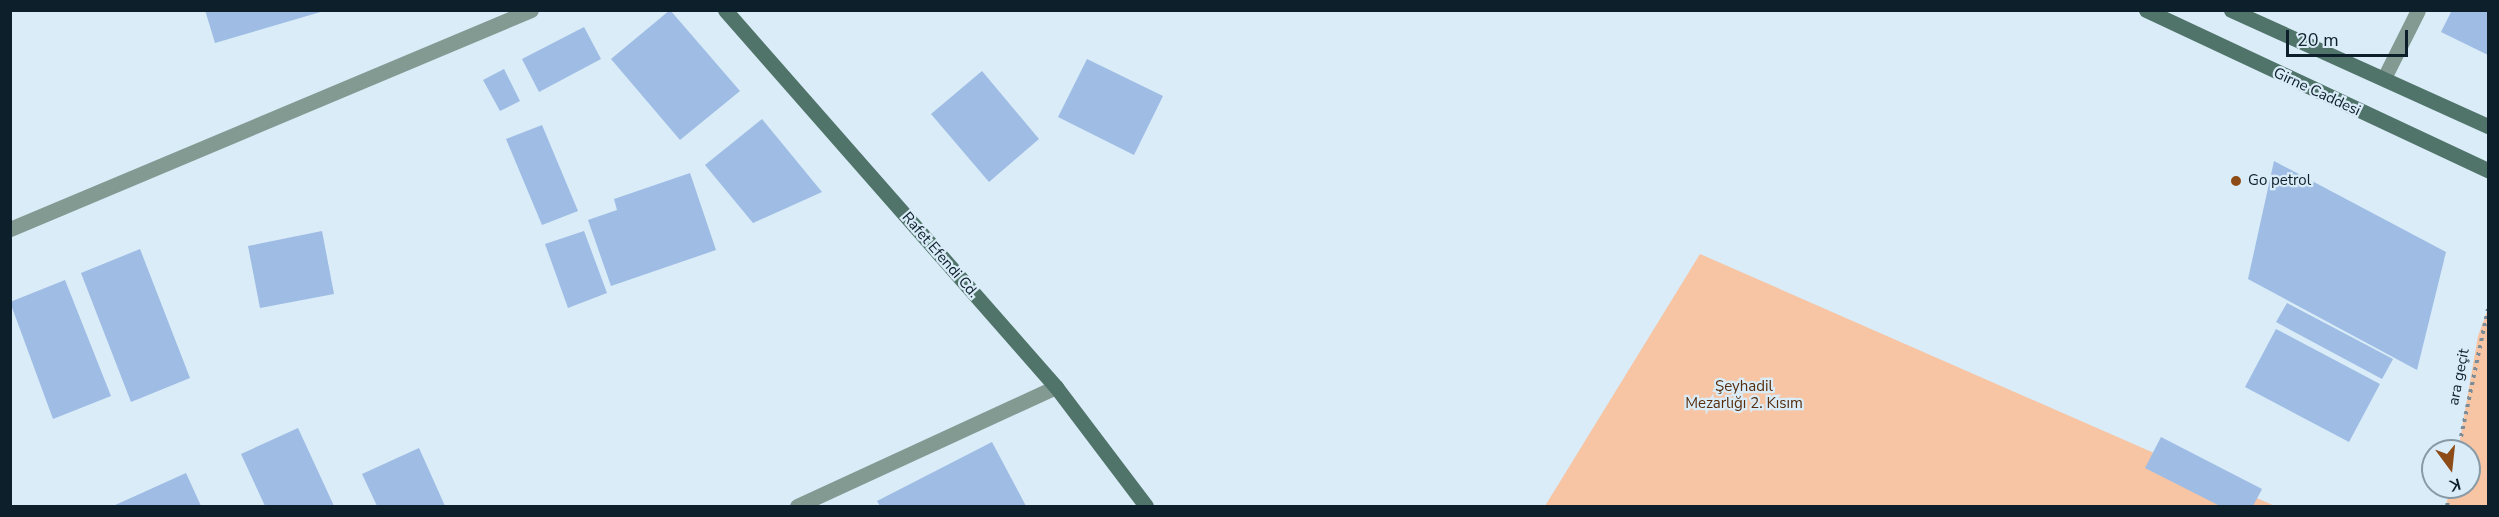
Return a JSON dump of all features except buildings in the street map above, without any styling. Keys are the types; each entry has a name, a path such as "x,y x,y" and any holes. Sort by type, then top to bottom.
{"main road":[{"name":"Rafet Efendi Cd.","path":"725,10 1056,387 1146,507"},
{"name":"Girne Caddesi","path":"2146,10 2488,170"},
{"path":"2231,10 2488,126"}],"street":[{"path":"10,229 531,10"},
{"path":"2384,78 2418,10"},
{"path":"797,507 1056,387"}],"path":[{"name":"ara geçit","path":"2461,439 2488,309"}],"green space":[{"name":"Şeyhadil Mezarlığı 2. Kısım","path":"1700,254 2275,506 1545,506"},
{"path":"2488,309 2488,506 2446,506 2447,499 2481,499 2481,439 2460,439 2478,336"}],"place":[{"name":"Go petrol","path":"2236,181"}]}
